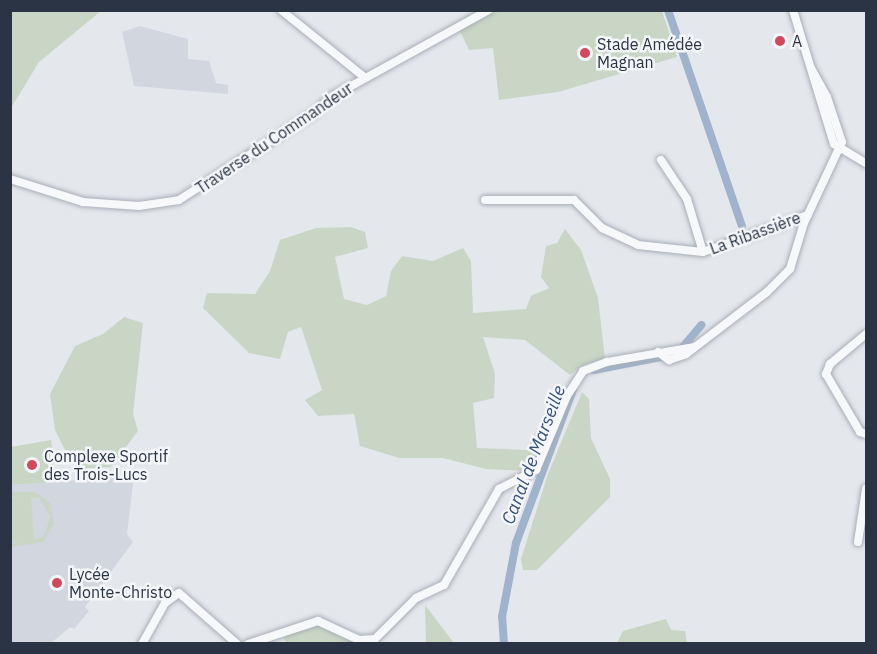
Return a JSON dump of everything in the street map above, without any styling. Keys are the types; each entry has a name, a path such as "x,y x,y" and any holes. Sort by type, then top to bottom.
{"street":[{"path":"281,10 364,77"},
{"name":"Traverse du Commandeur","path":"10,179 82,202 139,206 170,203 208,185 232,164 364,77 489,10"},
{"path":"793,10 834,144 867,163"},
{"path":"249,644 318,621 358,640 375,639 416,598 444,585 499,489 536,470 567,396 583,370 662,355 681,357 689,348 785,275 808,214 840,149"},
{"name":"La Ribassière","path":"661,160 687,199 703,252"},
{"name":"La Ribassière","path":"485,200 574,200 602,228 630,242 703,252 808,214"},
{"path":"867,334 830,364 826,374 860,432 867,434"},
{"path":"858,542 867,489"},
{"path":"142,644 165,603 179,593 237,644"}],"shaded area":[{"path":"140,26 188,39 188,59 209,61 216,83 228,85 228,94 134,86 122,32"},
{"name":"Lycée Monte-Christo","path":"134,476 127,534 133,542 85,607 89,611 74,629 70,627 51,643 11,644 11,485"}],"green space":[{"path":"11,10 101,11 39,62 11,108"},
{"name":"Stade Amédée Magnan","path":"495,11 662,11 677,57 558,92 499,100 493,48 469,50 459,29"},
{"path":"351,227 365,232 368,248 335,257 344,299 367,305 386,296 391,271 402,256 433,261 463,248 471,261 473,313 526,309 531,296 549,288 541,277 546,246 557,243 565,229 581,250 598,298 605,359 585,364 570,375 525,340 483,337 495,374 494,398 473,403 477,448 526,450 542,420 553,419 535,467 528,471 486,469 443,458 399,458 360,446 354,414 318,416 305,400 322,390 301,327 288,332 280,359 249,353 203,308 207,293 255,294 270,271 280,240 316,228"},
{"path":"124,317 143,323 133,414 138,431 111,467 80,469 67,454 55,430 50,394 75,346 103,334"},
{"path":"582,392 589,399 591,438 610,479 610,497 537,570 523,570 521,559 548,474"},
{"name":"Complexe Sportif des Trois-Lucs","path":"51,440 56,482 11,485 11,447"},
{"path":"11,492 35,492 50,503 54,523 43,542 11,547 11,544 43,537 51,517 39,498 11,496"},
{"path":"11,497 31,497 34,541 11,542"},
{"path":"425,605 454,643 426,643"},
{"path":"666,619 671,630 685,631 687,643 617,643 623,631"},
{"path":"319,625 364,643 286,643 283,636"}],"waterway":[{"name":"Canal de Marseille","path":"668,10 742,226"},
{"name":"Canal de Marseille","path":"594,370 677,354 701,325"},
{"name":"Canal de Marseille","path":"504,644 502,617 516,543 573,390"}],"place":[{"name":"A","path":"780,41"},
{"name":"Stade Amédée Magnan","path":"585,53"},
{"name":"Complexe Sportif des Trois-Lucs","path":"32,465"},
{"name":"Lycée Monte-Christo","path":"57,583"}]}
